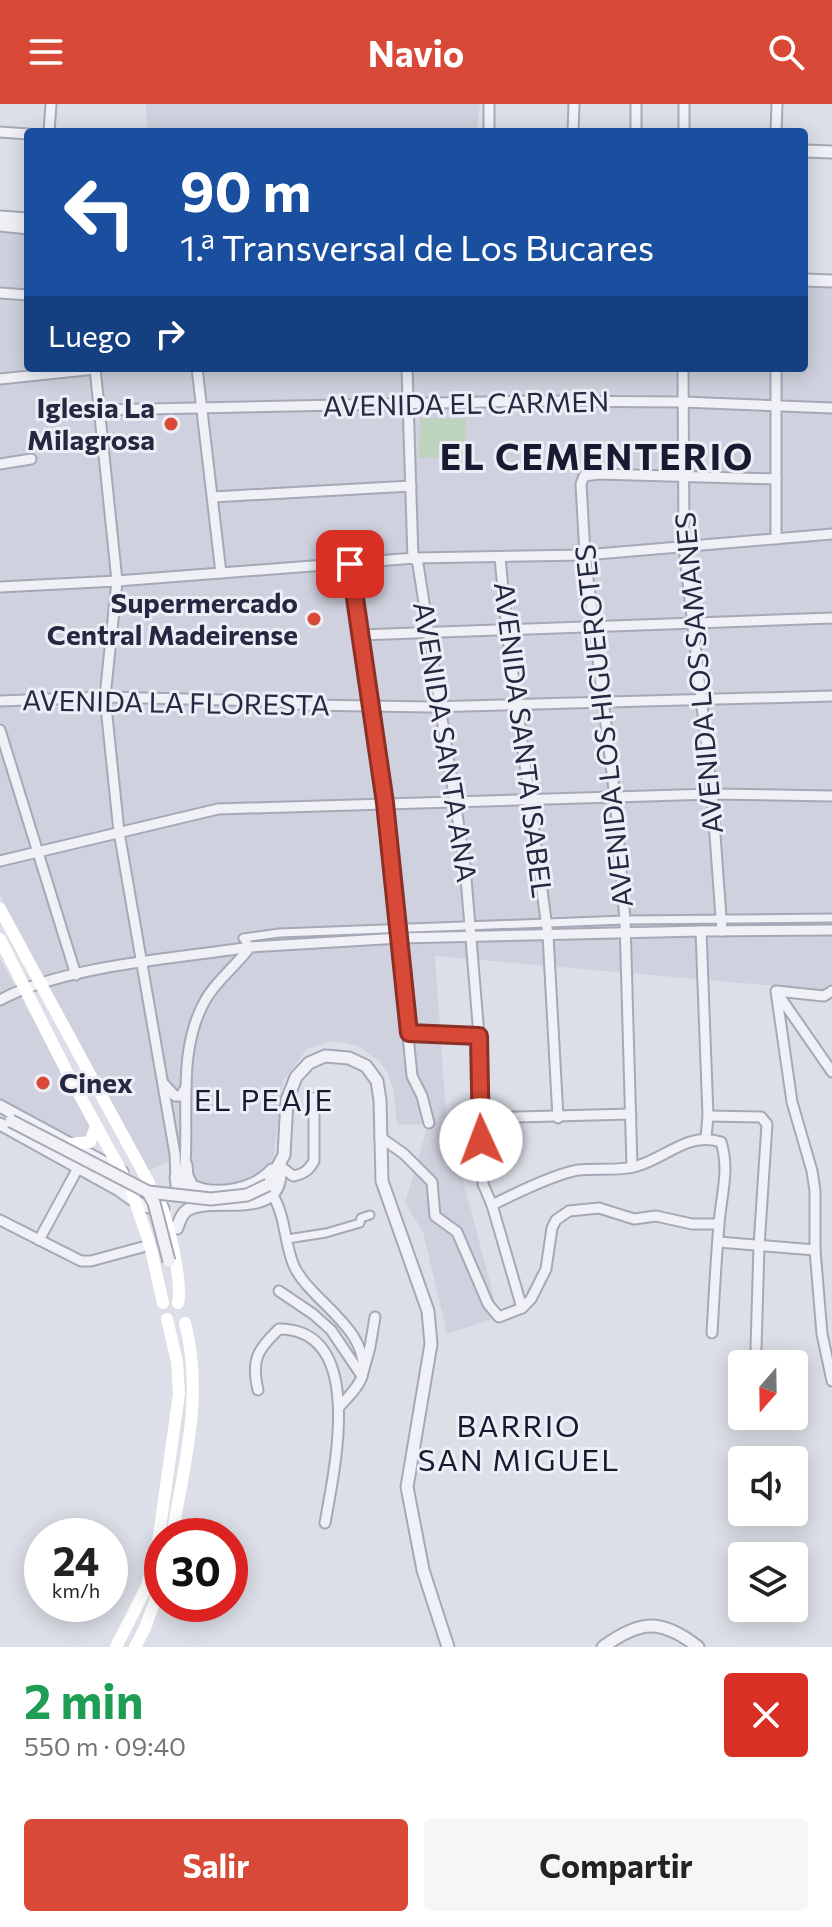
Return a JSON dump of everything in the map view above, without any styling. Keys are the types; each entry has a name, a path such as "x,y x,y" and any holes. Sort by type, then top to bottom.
{"main road":[{"path":"0,909 154,1195 172,1262 178,1303"},
{"path":"0,939 129,1188 150,1245 163,1303"},
{"path":"71,1144 90,1142 96,1126"},
{"path":"116,1647 147,1586 158,1542 179,1394 177,1362 167,1319"},
{"path":"175,1518 194,1403 192,1352 185,1323"},
{"path":"135,1647 147,1622"}],"street":[{"path":"49,128 51,104"},
{"path":"489,104 489,128"},
{"path":"573,128 574,104"},
{"path":"636,104 636,128"},
{"path":"684,104 684,128"},
{"path":"776,128 777,104"},
{"path":"0,132 24,134"},
{"path":"808,151 832,152"},
{"path":"0,217 24,219"},
{"path":"0,225 24,228"},
{"path":"808,280 832,281"},
{"path":"0,293 24,295"},
{"path":"0,379 66,372"},
{"path":"95,372 117,581 105,697 119,832 163,1081 179,1195"},
{"path":"198,372 221,573"},
{"name":"AVENIDA SANTA ANA","path":"407,372 415,558 457,803 469,925 479,1036 483,1184 522,1308"},
{"name":"AVENIDA LOS SAMANES","path":"683,372 684,546 712,794 722,931"},
{"path":"776,372 776,539"},
{"name":"AVENIDA EL CARMEN","path":"101,410 532,401 682,402 832,408"},
{"path":"0,464 31,459"},
{"name":"AVENIDA LOS HIGUEROTES","path":"632,1167 625,920 615,797 580,494 584,476 609,474 776,479"},
{"path":"213,497 411,486"},
{"path":"0,587 415,558 585,555 832,534"},
{"name":"AVENIDA SANTA ISABEL","path":"500,558 547,923 558,1118"},
{"path":"350,564 385,803 412,1076 422,1096 429,1123"},
{"path":"360,635 832,618"},
{"name":"AVENIDA LA FLORESTA","path":"0,701 105,697 440,707 832,696"},
{"path":"0,730 76,975"},
{"path":"0,861 218,809 712,794 832,796"},
{"path":"250,947 243,938 279,933 399,927 832,918"},
{"path":"0,1000 26,986 76,975 250,947 400,938 832,930"},
{"path":"701,931 708,1116 706,1137"},
{"path":"250,947 206,999 197,1018 187,1085 187,1176 192,1186 217,1191 248,1186 262,1180 279,1165"},
{"path":"776,991 824,996 832,991"},
{"path":"776,991 832,1072"},
{"path":"776,991 792,1102 814,1181 815,1250 826,1355 832,1381"},
{"path":"409,1033 479,1036"},
{"path":"362,1376 361,1358 352,1335 295,1267 270,1190 285,1148 285,1118 291,1088 303,1069 325,1056 349,1058 373,1073 380,1100 382,1181 428,1311 431,1344 407,1487 423,1570 448,1647"},
{"path":"163,1081 175,1096 181,1096 187,1085"},
{"path":"279,1165 293,1176 301,1175 314,1161 314,1098"},
{"path":"0,1106 71,1144 151,1208 154,1195"},
{"path":"481,1118 631,1114"},
{"path":"708,1116 761,1117 767,1124 756,1348"},
{"path":"4,1120 154,1195 179,1195"},
{"path":"4,1120 78,1168 119,1190 129,1188 154,1195 211,1199 270,1190"},
{"path":"380,1137 404,1154 432,1182 435,1216 457,1232 493,1313 499,1317 522,1308 536,1292 546,1269 552,1228 556,1220 569,1211 599,1208 634,1219 656,1216 692,1224 719,1224"},
{"path":"492,1205 556,1176 579,1170 632,1167 706,1137 721,1142 726,1171 719,1224 712,1333"},
{"path":"172,1262 179,1195 186,1165"},
{"path":"39,1240 78,1168"},
{"path":"177,1228 186,1211 197,1206 241,1204 270,1190"},
{"path":"154,1195 172,1262"},
{"path":"287,1239 337,1230 360,1223 361,1218 370,1215"},
{"path":"0,1220 81,1261 150,1245"},
{"path":"718,1242 815,1250"},
{"path":"155,1269 161,1260 172,1262"},
{"path":"279,1291 331,1330 362,1376"},
{"path":"340,1406 362,1376 375,1317"},
{"path":"258,1390 254,1373 256,1356 279,1329 291,1329 308,1336 327,1359 340,1406 338,1449 325,1523"},
{"path":"826,1355 832,1343"},
{"path":"603,1647 634,1627 647,1625 665,1627 698,1647"}],"shaded area":[{"path":"146,104 480,104 477,128 147,128"},
{"path":"0,230 24,232 24,372 808,372 808,286 832,287 832,991 435,956 446,1115 499,1317 447,1334 423,1232 405,1203 428,1124 397,1125 394,1092 387,1071 358,1046 332,1041 307,1049 283,1081 273,1163 266,1174 246,1187 201,1187 193,1179 191,1151 145,1172 0,895"},
{"path":"0,959 93,1129 93,1136 75,1140 0,1102"}],"green space":[{"path":"420,418 466,419 465,458 419,458"}],"place":[{"name":"Iglesia La Milagrosa","path":"171,424"},
{"name":"Supermercado Central Madeirense","path":"314,619"},
{"name":"Cinex","path":"43,1083"}],"district":[{"name":"EL CEMENTERIO","path":"597,457"},
{"name":"EL PEAJE","path":"264,1101"},
{"name":"BARRIO SAN MIGUEL","path":"519,1444"}],"route":[{"path":"350,564 385,803 409,1033 479,1036 481,1140"}]}
